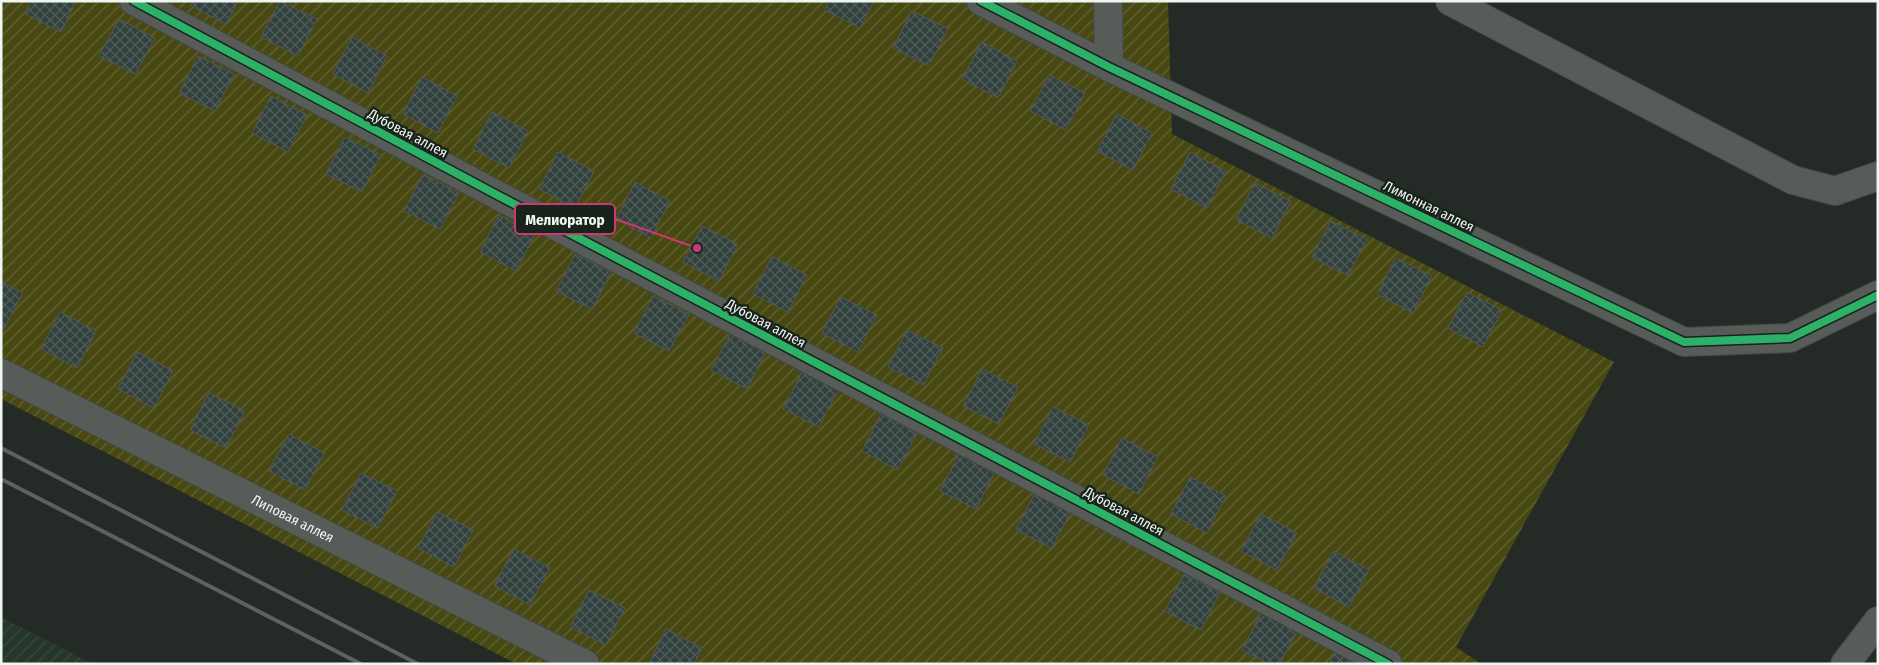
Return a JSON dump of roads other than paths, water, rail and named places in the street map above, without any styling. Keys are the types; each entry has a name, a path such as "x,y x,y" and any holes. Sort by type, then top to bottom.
{"street":[{"name":"Дубовая аллея","path":"134,1 551,224 1388,664"},
{"name":"Лимонная аллея","path":"981,1 1109,67 1684,342 1790,338 1878,295"},
{"path":"1108,1 1109,67"},
{"path":"1450,1 1794,180 1835,191 1878,176"},
{"name":"Липовая аллея","path":"1,373 585,664"},
{"path":"1845,664 1878,621"}],"railway":[{"path":"1,448 418,664"},
{"path":"1,479 361,664"}],"place":[{"name":"Мелиоратор","path":"697,248"}]}
